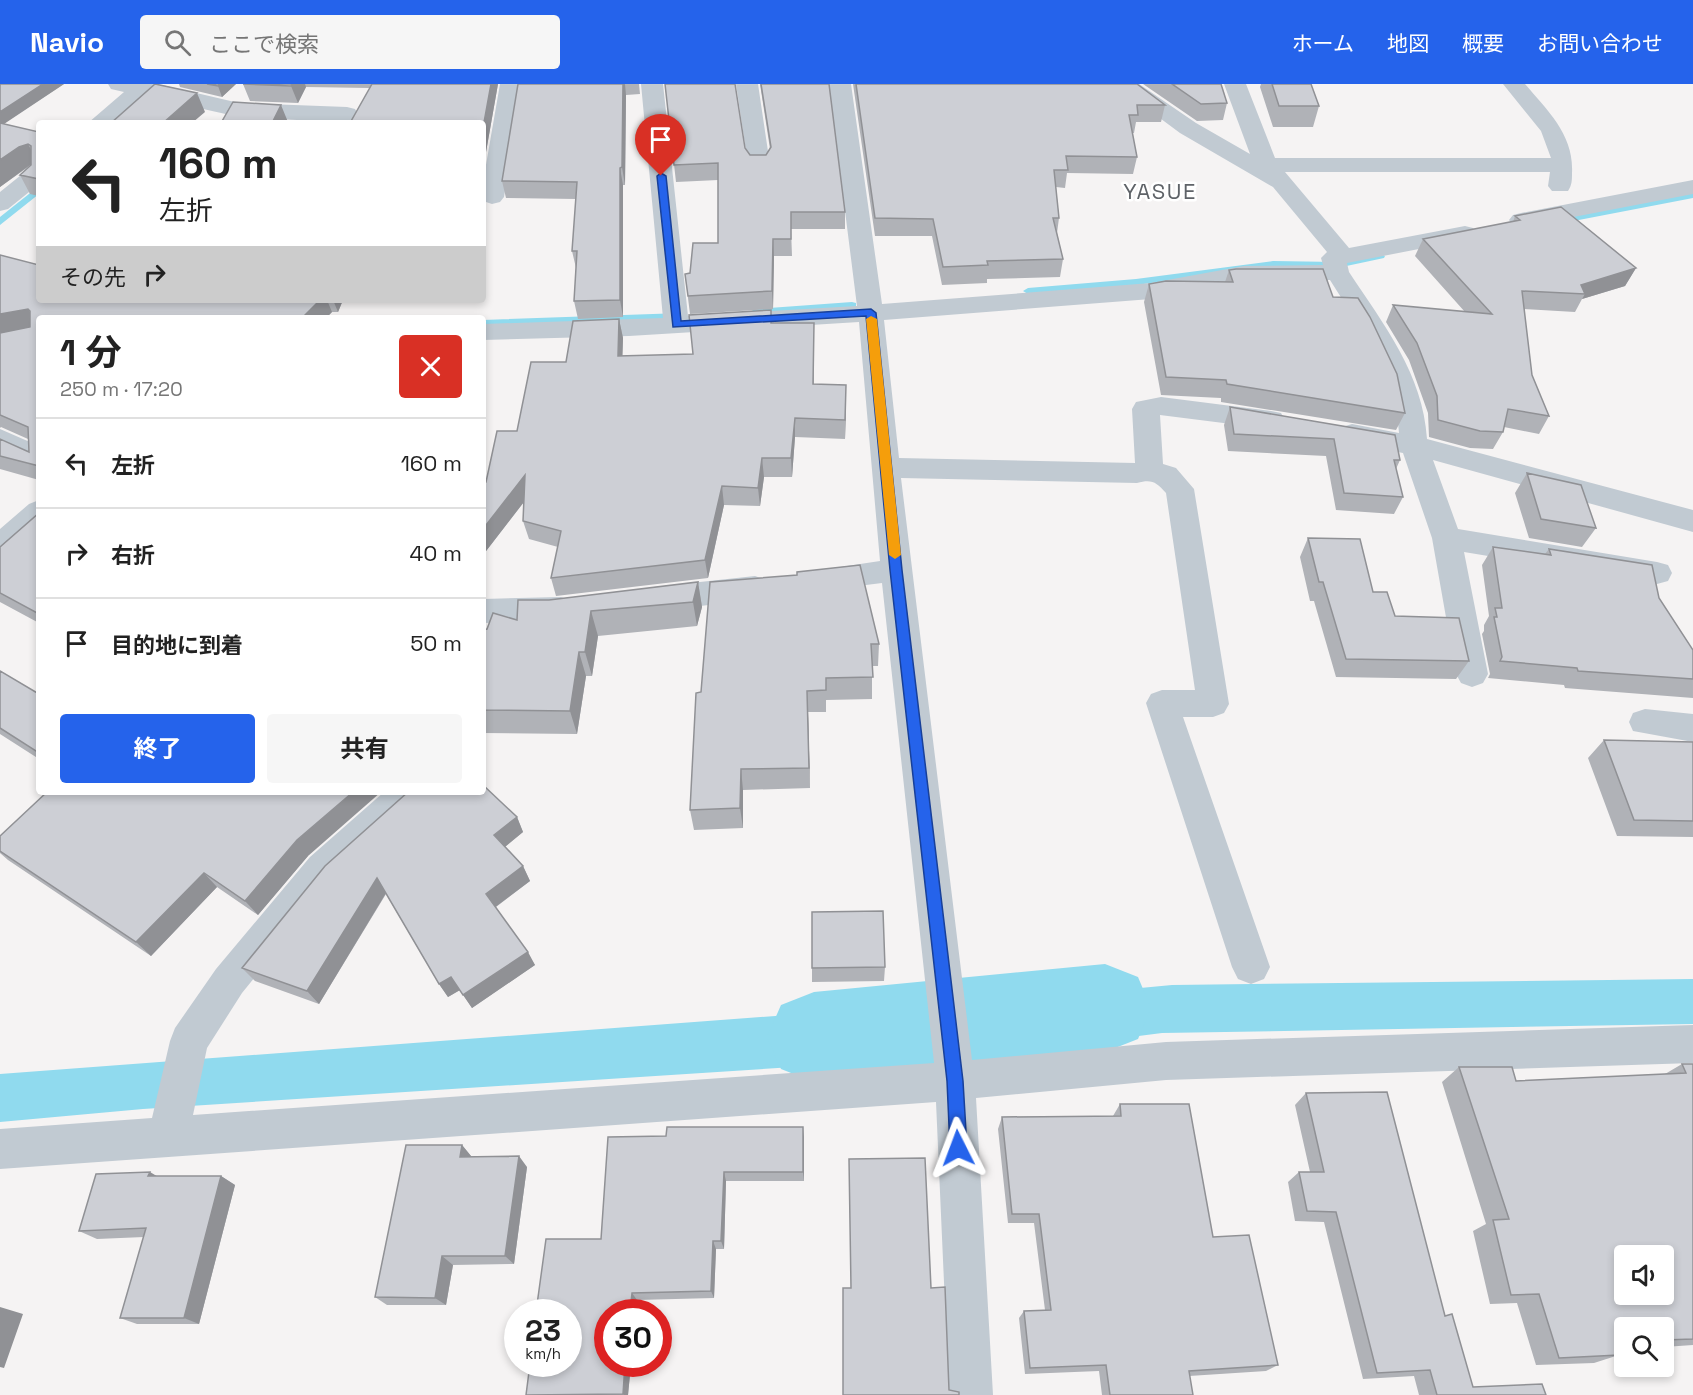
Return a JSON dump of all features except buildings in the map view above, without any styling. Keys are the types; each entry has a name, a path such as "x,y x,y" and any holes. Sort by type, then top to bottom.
{"street":[{"path":"492,197 511,84"},
{"path":"652,84 676,319"},
{"path":"747,84 759,165"},
{"path":"840,84 871,313 896,570 954,1072 972,1395"},
{"path":"1125,84 1188,128 1274,174 1562,165"},
{"path":"1235,84 1260,153 1337,264 1394,361 1412,414 1414,446 1447,538 1472,674"},
{"path":"1514,84 1552,130 1562,156 1558,212"},
{"path":"103,120 143,89 248,111 347,114 344,120"},
{"path":"0,204 36,174"},
{"path":"486,332 676,319 871,313 1151,291 1244,274 1337,264 1492,226 1693,187"},
{"path":"1149,470 1146,409 1161,406 1309,427 1414,446 1693,521"},
{"path":"0,439 36,456"},
{"path":"886,468 1137,473 1149,470 1166,475 1180,489 1213,704 1162,703 1251,967"},
{"path":"0,546 36,514"},
{"path":"1447,538 1657,573"},
{"path":"625,602 896,570"},
{"path":"487,612 590,606"},
{"path":"1645,722 1693,728"},
{"path":"170,1126 189,1041 229,981 279,917 322,868 405,795"},
{"path":"0,1149 170,1126 954,1072 1166,1061 1693,1044"}],"water":[{"path":"1693,979 1693,1024 1162,1033 998,1054 991,1002 1172,985"},
{"path":"922,1005 925,1034 903,1060 143,1109 0,1122 0,1074"}],"waterway":[{"path":"0,222 36,192"},
{"path":"1558,221 1693,195"},
{"path":"1028,291 1136,282 1273,264 1337,265 1380,256"},
{"path":"755,312 852,305"},
{"path":"486,323 682,316"},
{"path":"814,1037 1105,1008"}],"slow traffic":[{"path":"871,319 895,555"}],"district":[{"name":"YASUE","path":"1160,191"}],"route":[{"path":"661,176 676,325 871,313 896,570 955,1081 958,1148"}]}
